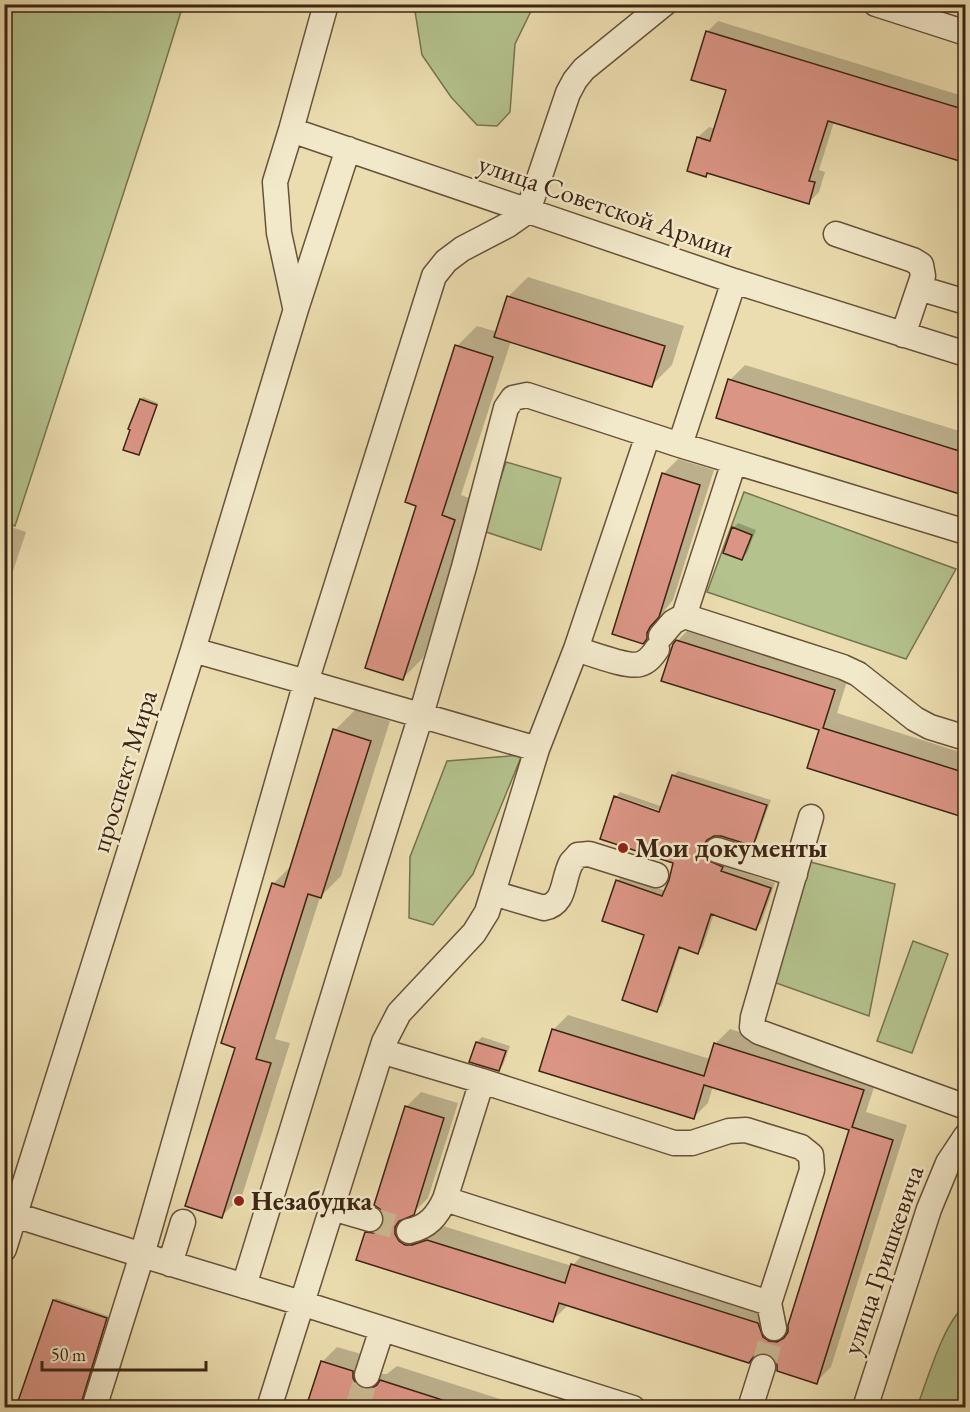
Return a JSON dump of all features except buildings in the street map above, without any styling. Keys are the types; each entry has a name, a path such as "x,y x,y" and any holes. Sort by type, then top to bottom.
{"street":[{"name":"проспект Мира","path":"296,309 279,233 275,182 326,4"},
{"path":"93,1407 142,1256 306,682 434,276 446,261 462,249 508,225 528,211 568,93 575,80 585,69 664,4"},
{"path":"876,4 966,33"},
{"name":"улица Советской Армии","path":"291,130 734,281 966,354"},
{"name":"проспект Мира","path":"4,1249 10,1211 193,650 296,309 348,149"},
{"path":"836,234 913,260 921,265 923,276 903,335"},
{"path":"680,445 734,281"},
{"path":"919,288 966,302"},
{"path":"244,1286 421,715 464,567 506,408 513,398 527,395 734,462 966,532"},
{"path":"268,1407 384,1042 399,1012 474,933 486,912 537,749 576,649 648,435"},
{"path":"576,649 632,666 642,664 651,658 673,622 684,616 734,462"},
{"path":"684,616 843,667 858,675 915,719 930,727 966,738"},
{"path":"193,650 537,749"},
{"path":"811,817 752,1027 759,1032 966,1107"},
{"path":"717,850 795,874"},
{"path":"493,893 544,908 552,907 559,900 571,864 578,855 590,854 656,875"},
{"path":"381,1051 674,1143 692,1143 729,1131 746,1130 801,1147 811,1155 812,1170 769,1303 774,1328"},
{"path":"409,1231 419,1229 430,1222 446,1199 482,1082"},
{"name":"улица Гришкевича","path":"865,1407 929,1209 948,1163 966,1136"},
{"path":"446,1199 769,1303"},
{"path":"332,1208 370,1219"},
{"path":"10,1211 142,1256 301,1303 633,1407"},
{"path":"170,1264 183,1222"},
{"path":"367,1375 382,1329"},
{"path":"750,1407 763,1367"}],"green space":[{"path":"5,4 183,5 15,526 4,522"},
{"path":"414,5 534,5 515,44 510,112 497,126 477,125 451,97 422,55"},
{"path":"506,462 561,478 541,550 483,531"},
{"path":"744,492 956,569 906,659 707,592"},
{"path":"522,755 473,874 433,925 409,918 410,857 447,761"},
{"path":"799,859 895,884 869,1016 765,979"},
{"path":"913,941 948,954 912,1053 877,1041"},
{"path":"965,1307 965,1407 917,1407 943,1337 950,1324"}],"tunnel":[{"path":"370,1219 409,1231"},
{"path":"763,1367 774,1328"},
{"path":"357,1408 367,1375"}],"place":[{"name":"Мои документы","path":"623,848"},
{"name":"Незабудка","path":"239,1201"}]}
